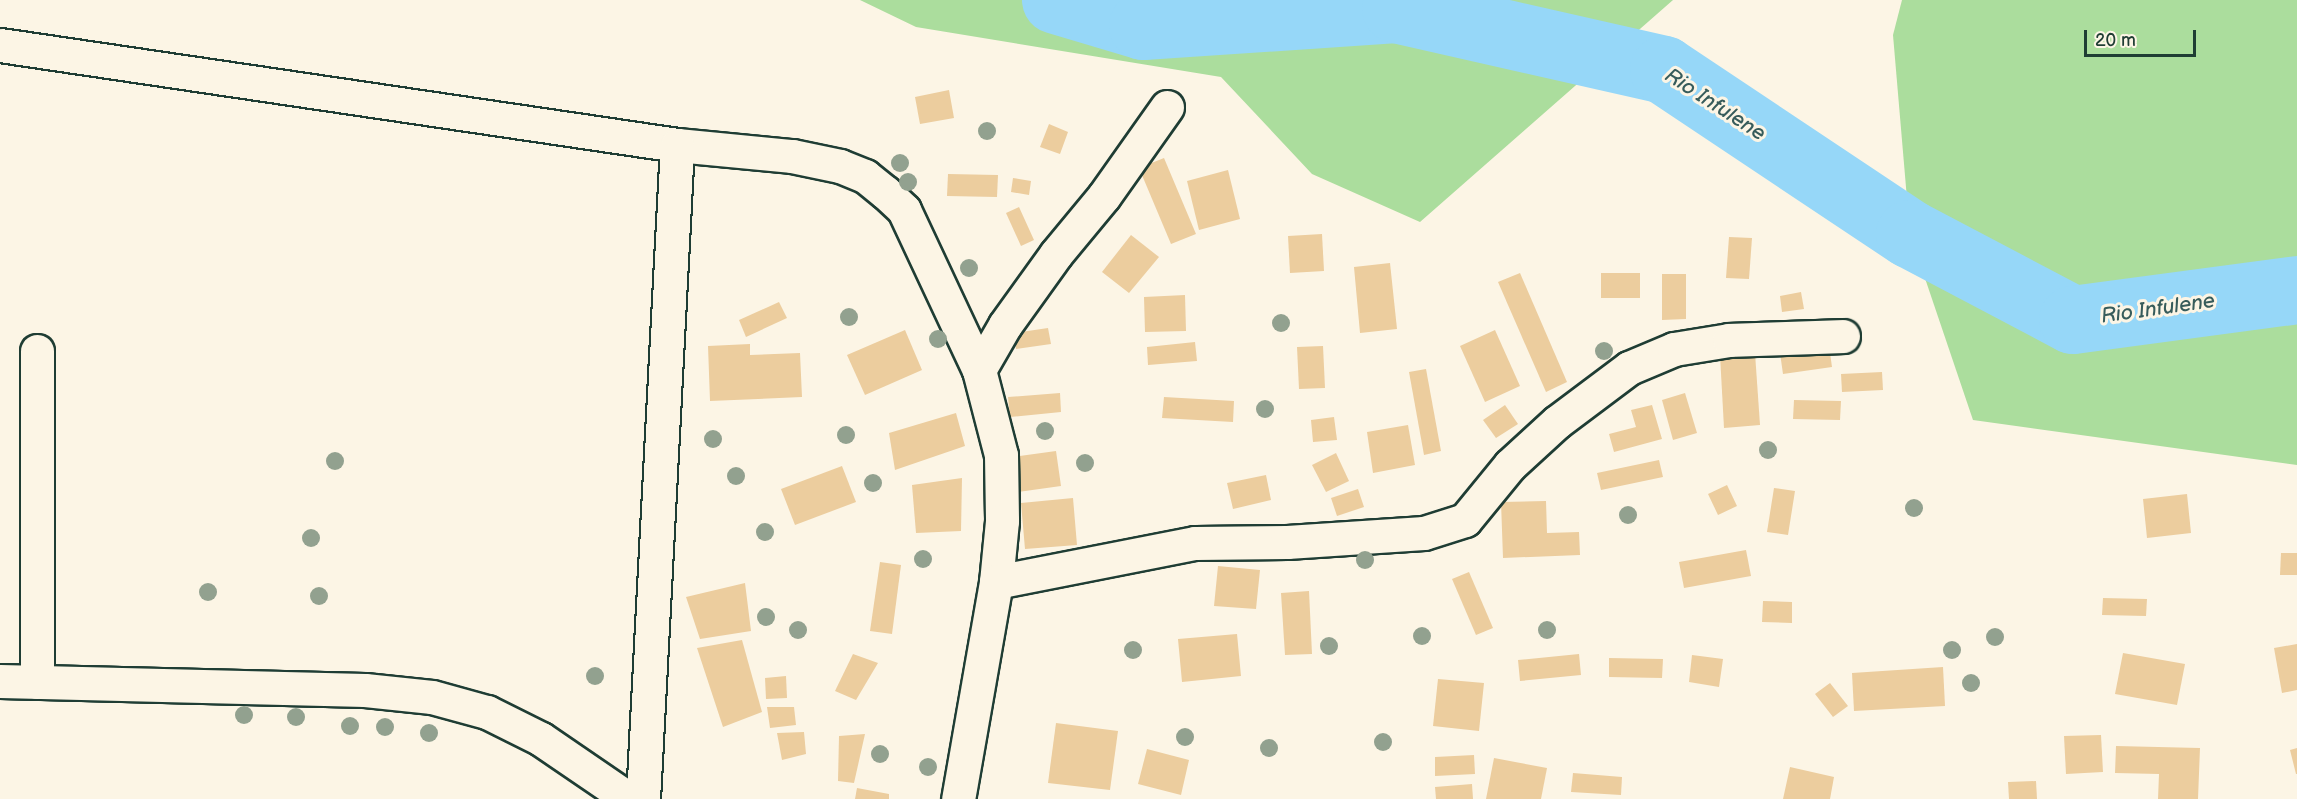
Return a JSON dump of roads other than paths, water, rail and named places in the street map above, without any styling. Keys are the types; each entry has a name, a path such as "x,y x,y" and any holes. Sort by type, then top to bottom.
{"street":[{"path":"0,45 676,145 792,156 840,166 865,177 904,210 979,370 1001,455 1002,521 996,582 958,799"},
{"path":"979,370 1005,324 1056,254 1104,196 1167,107"},
{"path":"643,799 676,145"},
{"path":"996,582 1195,543 1287,542 1424,532 1465,520 1510,465 1557,422 1629,368 1674,349 1729,340 1843,336"},
{"path":"37,351 37,682"},
{"path":"0,681 365,690 432,697 487,712 541,739 629,799"}],"waterway":[{"name":"Rio Infulene","path":"1056,0 1143,26 1396,9 1664,70 1910,234 2073,320 2297,290"}]}
